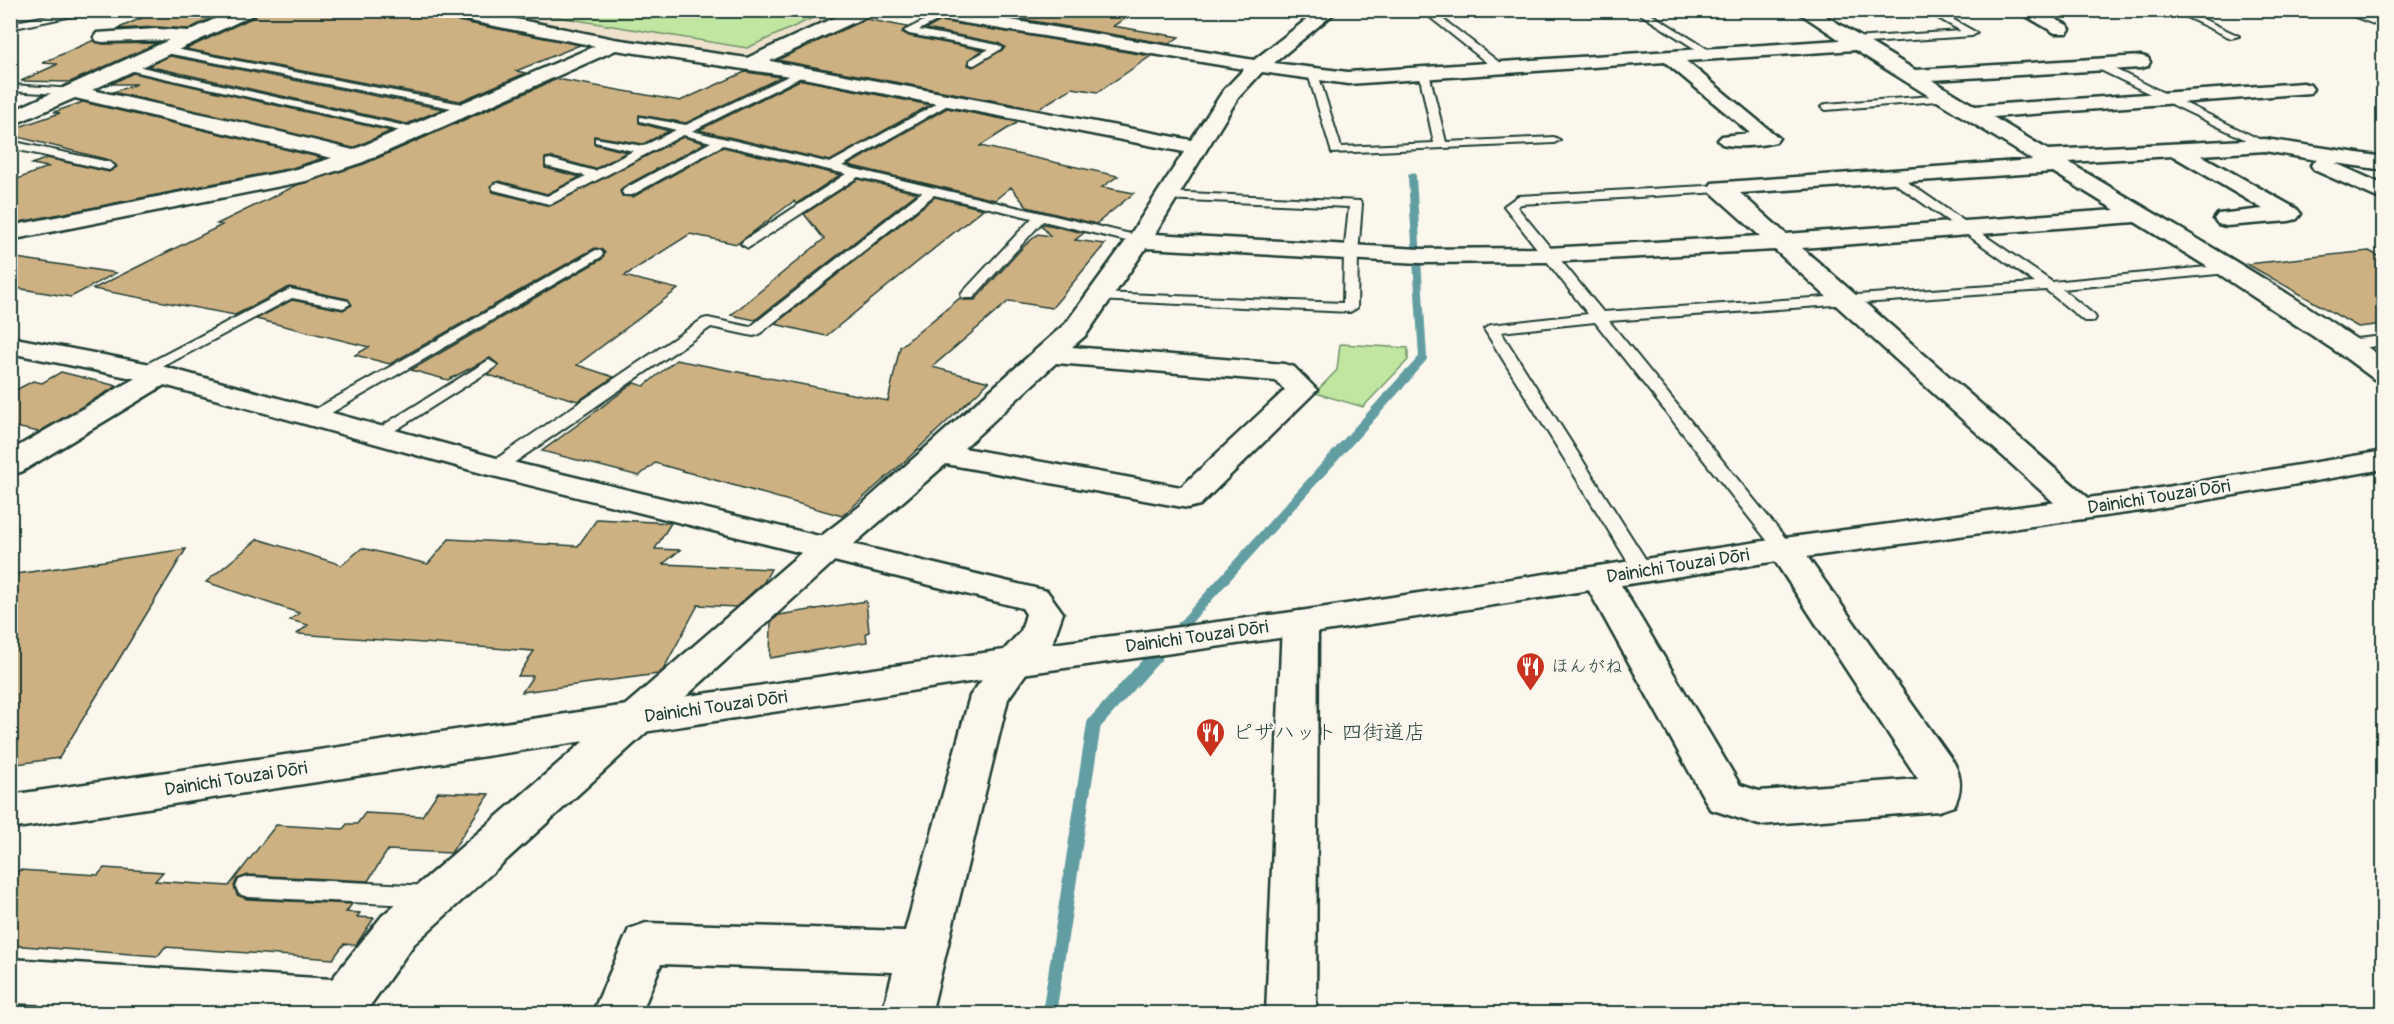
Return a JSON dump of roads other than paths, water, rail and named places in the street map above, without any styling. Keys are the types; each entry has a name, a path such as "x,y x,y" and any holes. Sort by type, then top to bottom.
{"street":[{"path":"10,120 76,92 249,10"},
{"path":"453,10 476,17 615,44 803,72 1197,148"},
{"path":"749,64 866,10"},
{"path":"916,10 1258,66 1348,78 1670,57 1856,42"},
{"path":"10,981 71,999 339,1008 398,930 828,548 872,513 1076,329 1140,240 1230,95 1258,66 1330,10"},
{"path":"1803,10 2228,269 2346,345 2384,373"},
{"path":"2024,10 2061,29"},
{"path":"103,37 156,34 195,36"},
{"path":"10,233 298,176 355,157 615,44"},
{"path":"1670,57 1769,138 1729,140"},
{"path":"1909,76 2141,62"},
{"path":"1969,112 2303,89"},
{"path":"76,92 355,157"},
{"path":"2274,146 2382,193"},
{"path":"1720,188 1893,176 2177,150 2274,146 2384,164"},
{"path":"2177,150 2289,214 2226,219"},
{"path":"1720,188 2081,509"},
{"path":"1140,240 1351,254 1547,255 1779,242 2139,215"},
{"path":"10,345 153,373 496,467 1034,599 1045,613 1038,636 989,696 906,1014"},
{"path":"938,453 1188,498 1302,390 1284,373 1049,354"},
{"path":"10,465 153,373"},
{"name":"Dainichi Touzai Dōri","path":"10,813 1015,662 1300,623 1784,549 2081,509 2384,460"},
{"path":"1600,578 1725,797 1759,808 1939,794 1939,774 1784,549"},
{"path":"1291,1014 1300,623"},
{"path":"616,1014 646,943 921,952"}],"lane":[{"path":"10,26 97,10"},
{"path":"476,17 502,10"},
{"path":"1425,10 1500,68"},
{"path":"1638,10 1712,54"},
{"path":"1856,42 1972,33 1928,10"},
{"path":"2175,10 2234,36"},
{"path":"2341,10 2384,25"},
{"path":"941,15 909,32 998,48 974,62"},
{"path":"165,50 467,108"},
{"path":"2096,64 2274,146"},
{"path":"128,67 137,67 224,90 414,131"},
{"path":"498,187 549,200 644,150 803,72"},
{"path":"1424,73 1441,146"},
{"path":"1313,74 1336,151 1554,141"},
{"path":"10,88 76,92"},
{"path":"1826,107 1945,98"},
{"path":"832,167 946,101"},
{"path":"644,119 722,141 1140,240"},
{"path":"599,140 644,150"},
{"path":"628,192 722,141"},
{"path":"10,144 109,166"},
{"path":"550,163 597,175"},
{"path":"748,244 856,173"},
{"path":"1893,176 2049,286 2089,318"},
{"path":"1720,188 1518,200 1510,206 1784,549"},
{"path":"496,467 708,322 753,332 932,191"},
{"path":"1101,297 1350,308 1351,254 1356,204 1167,196"},
{"path":"968,295 1040,217"},
{"path":"313,417 596,254"},
{"path":"1643,571 1491,329 1597,317 2049,286 2228,269"},
{"path":"153,373 290,293 343,304"},
{"path":"2346,345 2384,340"},
{"path":"377,434 489,365"},
{"path":"248,887 436,896"}],"waterway":[{"path":"1407,376 1423,358 1412,177"},
{"path":"1155,656 1408,375"},
{"path":"1049,1014 1094,724 1156,655"}],"place":[{"name":"ほんがね","path":"1530,692"},
{"name":"ピザハット 四街道店","path":"1211,758"}]}
